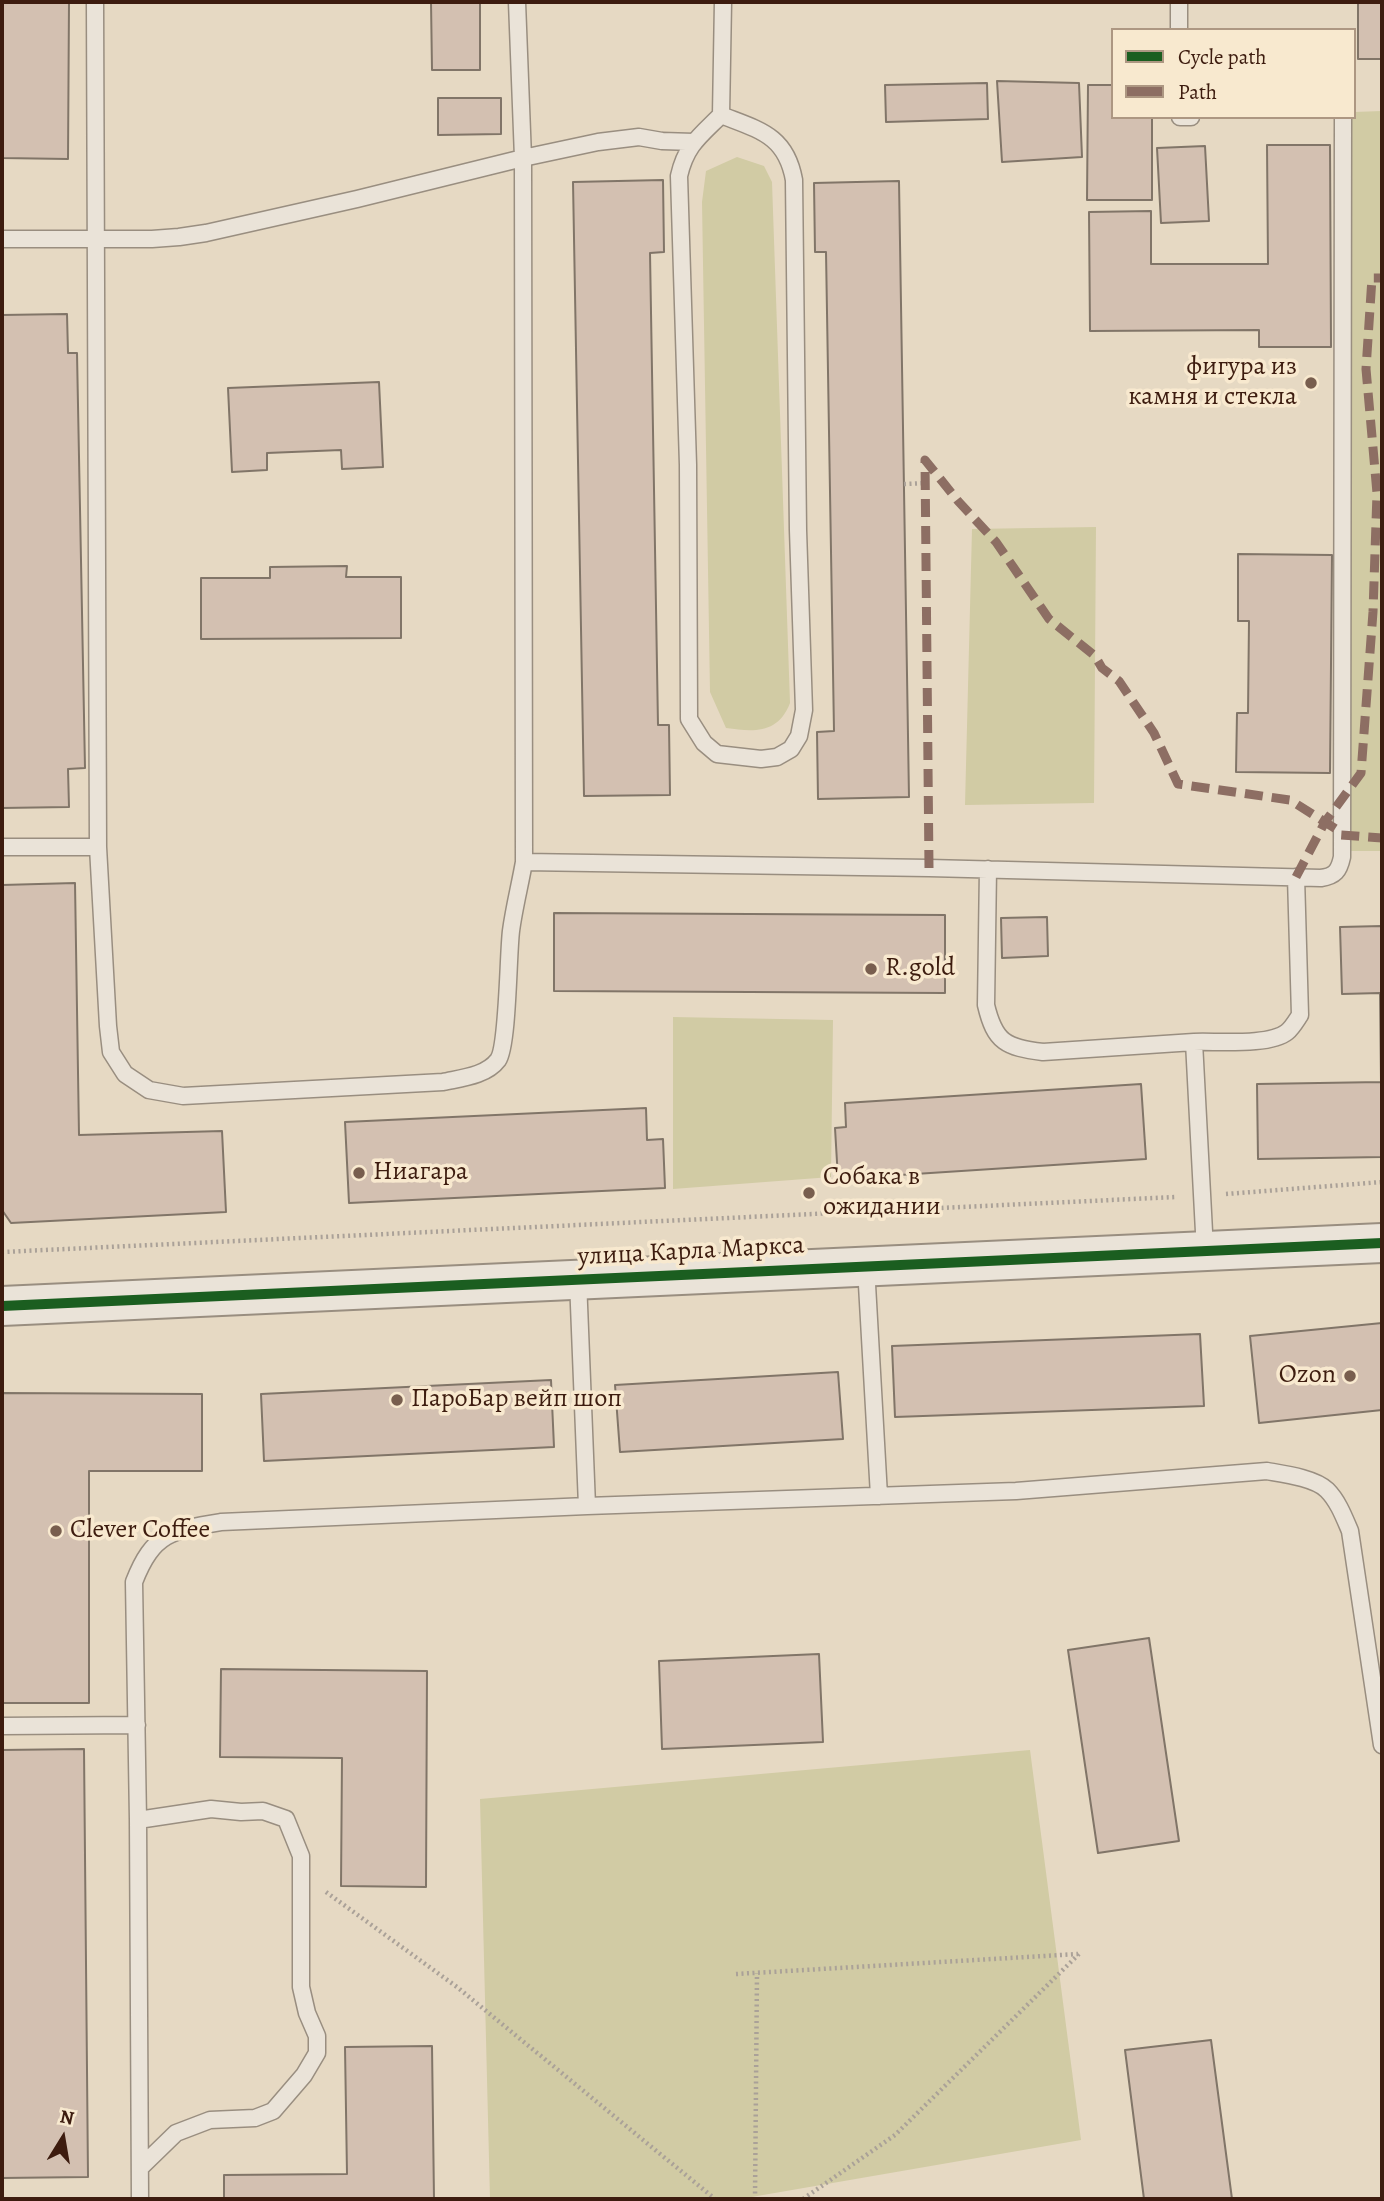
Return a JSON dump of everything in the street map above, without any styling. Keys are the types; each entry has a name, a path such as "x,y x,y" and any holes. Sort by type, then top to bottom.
{"street":[{"name":"улица Карла Маркса","path":"2,1306 1382,1243"}],"lane":[{"path":"95,2 98,846 108,1026 111,1052 125,1074 149,1090 183,1096 443,1082 487,1070 499,1059 503,1040 511,931 524,862 523,158 517,2"},
{"path":"721,115 768,134 782,148 791,166 794,180 797,530 804,710 799,736 791,749 777,757 761,759 717,754 704,743 689,719 688,465 679,176 683,158 694,142 721,115 723,2"},
{"path":"1179,2 1179,28"},
{"path":"524,862 988,869 1321,878 1338,871 1342,857 1343,119"},
{"path":"2,239 152,239 206,233 598,142 639,137 694,142"},
{"path":"2,848 98,846"},
{"path":"988,869 986,1005 990,1022 996,1035 1008,1043 1021,1049 1043,1052 1268,1040 1285,1034 1300,1014 1296,877"},
{"path":"1194,1042 1205,1252"},
{"path":"866,1267 879,1496"},
{"path":"578,1280 587,1506"},
{"path":"140,2199 134,1582 144,1558 160,1539 185,1528 220,1522 1016,1491 1267,1471 1300,1477 1326,1489 1340,1508 1350,1531 1382,1745"},
{"path":"2,1726 136,1725"},
{"path":"138,1820 211,1809 263,1811 286,1819 301,1856 301,1987 307,2013 317,2036 317,2053 304,2075 272,2111 255,2118 210,2120 176,2133 141,2168"}],"path":[{"path":"904,484 926,483"},
{"path":"2,1252 1203,1196 1382,1182"},
{"path":"300,1891 328,1892 435,1971 715,2199"},
{"path":"736,1974 1079,1954 895,2135 803,2199"},
{"path":"755,2199 757,1972"}],"shaded area":[{"path":"1382,111 1382,851 1336,851 1334,394 1342,119 1356,119 1356,112"},
{"path":"737,157 764,166 772,182 790,703 779,721 764,729 755,730 726,728 710,692 702,202 706,171"},
{"path":"1096,527 1094,803 965,805 972,529"},
{"path":"673,1017 833,1020 831,1177 673,1189"},
{"path":"1030,1750 1081,2140 740,2199 490,2199 480,1799"}],"building":[{"path":"2,2 69,2 68,159 2,158"},
{"path":"431,2 480,2 480,70 432,70"},
{"path":"1358,2 1382,2 1382,59 1358,59"},
{"path":"997,81 1079,83 1082,157 1002,162"},
{"path":"987,83 988,119 886,122 885,85"},
{"path":"1088,85 1111,85 1111,119 1152,119 1152,200 1087,200"},
{"path":"438,98 501,98 501,134 438,135"},
{"path":"1267,145 1330,145 1331,347 1259,347 1259,330 1090,331 1089,212 1151,211 1151,264 1268,264"},
{"path":"1205,146 1209,221 1161,223 1157,148"},
{"path":"663,180 664,252 650,253 658,725 669,725 670,795 584,796 573,182"},
{"path":"899,181 909,797 818,799 817,732 834,731 826,252 815,252 814,183"},
{"path":"67,314 68,353 77,353 85,768 68,769 69,807 2,808 2,315"},
{"path":"379,382 383,467 342,469 341,450 267,453 267,470 232,472 228,388"},
{"path":"1238,554 1332,555 1330,773 1236,772 1237,713 1248,713 1249,621 1238,621"},
{"path":"347,566 346,577 401,577 401,638 201,639 201,578 270,578 270,567"},
{"path":"75,883 79,1135 222,1131 226,1212 11,1223 2,1210 2,885"},
{"path":"554,913 945,915 945,993 554,991"},
{"path":"1047,917 1048,956 1002,958 1001,918"},
{"path":"1382,926 1382,1157 1258,1159 1257,1084 1381,1082 1380,993 1342,994 1340,927"},
{"path":"1141,1084 1146,1159 838,1179 835,1128 846,1127 845,1103"},
{"path":"646,1108 647,1140 663,1139 665,1188 349,1203 345,1122"},
{"path":"1382,1323 1382,1410 1259,1423 1250,1336"},
{"path":"1200,1334 1204,1406 895,1417 892,1346"},
{"path":"838,1372 843,1439 620,1452 615,1385"},
{"path":"551,1380 554,1447 264,1461 261,1394"},
{"path":"2,1393 202,1394 202,1471 89,1471 89,1703 2,1703"},
{"path":"1149,1638 1179,1841 1098,1853 1068,1650"},
{"path":"819,1654 823,1742 662,1749 659,1661"},
{"path":"221,1669 427,1671 426,1887 341,1886 342,1758 220,1757"},
{"path":"84,1749 88,2177 2,2178 2,1750"},
{"path":"1211,2040 1232,2199 1144,2199 1125,2050"},
{"path":"432,2046 434,2199 224,2199 224,2175 347,2174 345,2047"}],"marked path":[{"path":"1296,877 1325,822 1361,773 1373,612 1377,493 1366,369 1372,278 1382,278"},
{"path":"929,868 925,460 996,542 1049,619 1095,656 1102,668 1119,681 1154,733 1178,784 1290,800 1336,829 1341,835 1382,838"}],"cycle path":[{"path":"2,1306 1382,1243"}],"place":[{"name":"фигура из камня и стекла","path":"1311,383"},
{"name":"R.gold","path":"871,969"},
{"name":"Ниагара","path":"359,1173"},
{"name":"Собака в ожидании","path":"809,1193"},
{"name":"Ozon","path":"1350,1376"},
{"name":"ПароБар вейп шоп","path":"397,1400"},
{"name":"Clever Coffee","path":"56,1531"}]}
